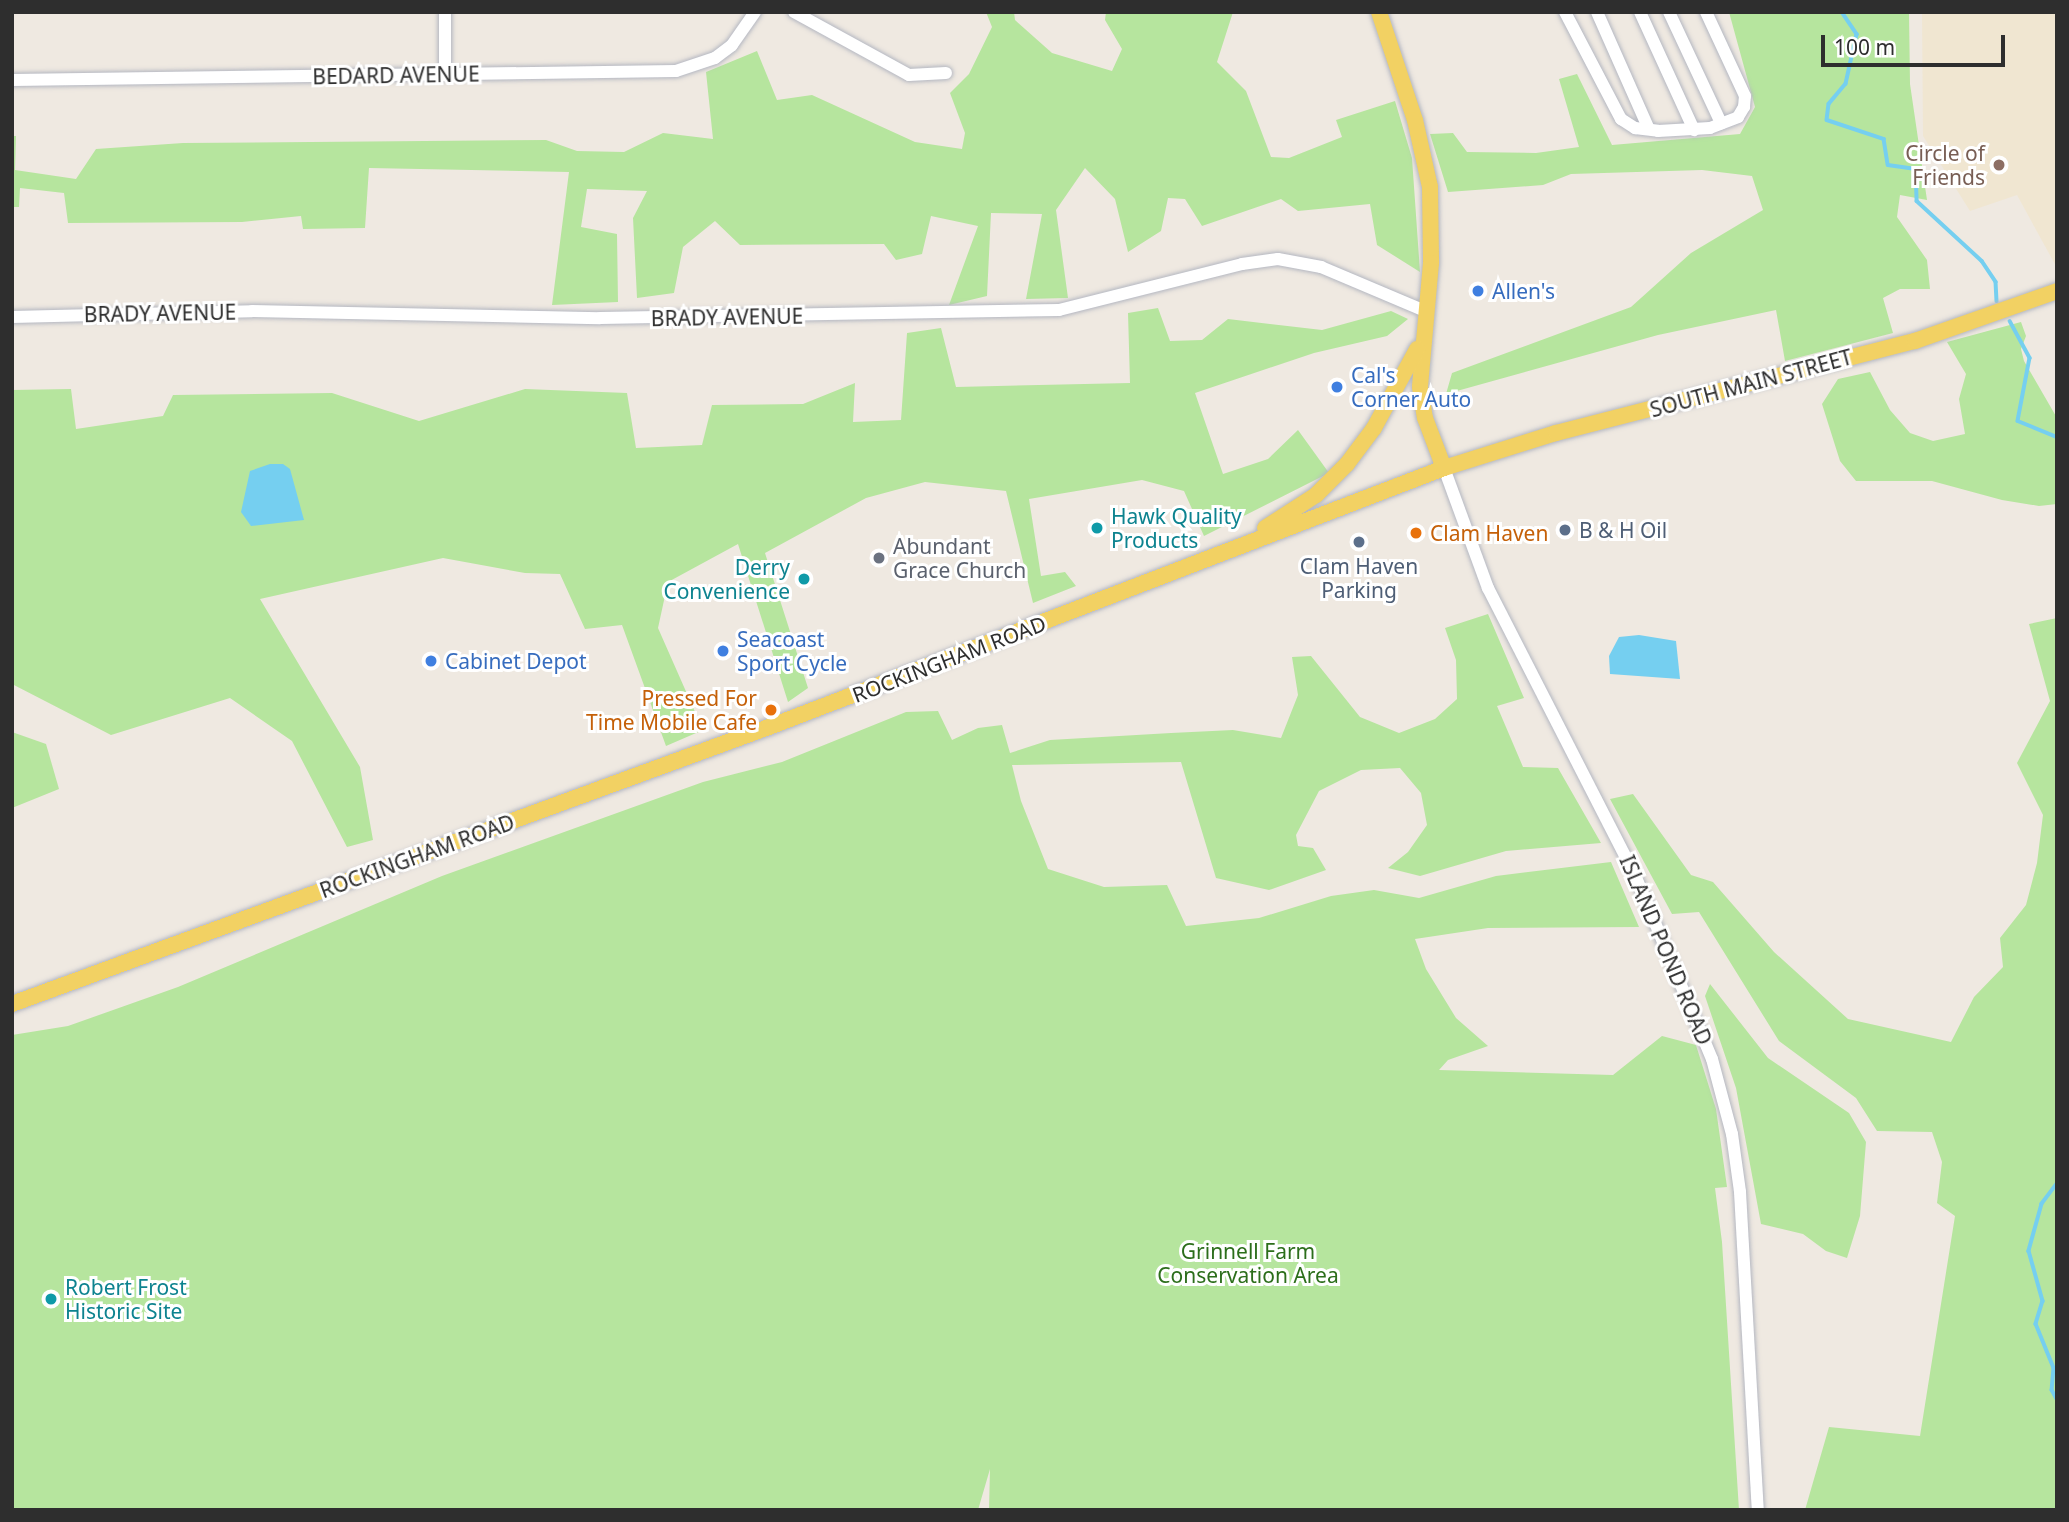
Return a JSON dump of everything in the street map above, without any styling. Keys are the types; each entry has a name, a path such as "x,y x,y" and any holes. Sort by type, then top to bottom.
{"main road":[{"path":"1379,12 1427,167 1433,227 1421,340 1422,403 1444,468"},
{"name":"SOUTH MAIN STREET","path":"1444,468 1556,433 1915,341 2057,291"},
{"path":"1231,548 1307,502 1340,472 1374,428 1421,340"},
{"name":"ROCKINGHAM ROAD","path":"12,1004 769,727 1444,468"}],"street":[{"path":"445,12 445,75"},
{"name":"BEDARD AVENUE","path":"12,79 445,75 694,68 732,45 755,12"},
{"path":"794,12 909,75 946,74"},
{"path":"1565,12 1621,119 1635,128 1694,130 1738,117 1745,96 1706,12"},
{"path":"1597,12 1648,127"},
{"path":"1640,12 1694,130"},
{"path":"1670,12 1721,123"},
{"name":"BRADY AVENUE","path":"12,317 252,311 611,318 1059,310 1266,259 1321,267 1425,311"},
{"name":"ISLAND POND ROAD","path":"1444,468 1488,588 1640,884 1712,1059 1728,1116 1740,1192 1758,1510"}],"shaded area":[{"name":"Circle of Friends","path":"1922,12 2057,12 2057,268 2017,195 1970,211 1923,136"}],"green space":[{"path":"986,12 1014,12 1015,20 1052,53 1112,71 1122,49 1105,20 1106,12 1233,12 1217,62 1246,91 1271,157 1289,158 1342,137 1336,120 1395,101 1412,158 1420,272 1377,245 1370,204 1298,211 1281,199 1202,226 1185,199 1168,198 1161,231 1128,252 1115,199 1085,168 1056,210 1068,298 1026,299 1042,214 991,213 987,296 949,305 978,226 931,216 922,254 896,260 884,244 740,245 715,221 683,247 674,293 637,298 633,218 647,191 587,189 581,227 617,234 618,302 552,305 569,172 369,168 365,228 303,229 301,216 242,222 68,223 64,193 20,188 19,207 12,207 12,136 16,136 15,170 76,179 96,149 183,143 546,140 577,151 624,152 663,133 713,139 706,72 757,51 777,100 812,95 915,142 962,149 965,133 950,93 969,74 992,27"},
{"path":"1729,12 1909,12 1910,84 1927,200 1900,195 1897,217 1927,260 1930,289 1900,289 1883,298 1893,333 1785,361 1776,310 1658,335 1446,394 1452,373 1631,307 1691,253 1763,210 1752,176 1702,170 1571,174 1543,185 1448,192 1430,134 1453,133 1467,152 1536,153 1579,147 1559,79 1577,74 1612,145 1740,134 1755,107"},
{"path":"1158,308 1170,341 1202,340 1228,319 1322,330 1391,311 1408,319 1387,336 1314,353 1195,393 1223,474 1268,459 1298,430 1329,473 1204,536 1184,491 1142,480 1029,499 1041,576 1065,572 1076,586 1033,603 1006,491 925,482 866,498 765,553 808,688 788,702 738,544 668,582 658,628 703,730 666,746 622,625 585,629 560,574 525,573 443,558 260,599 360,767 373,840 347,847 292,741 230,698 111,735 12,684 12,390 71,389 76,429 163,416 173,395 332,393 419,421 525,389 627,393 636,448 702,445 712,405 803,404 855,383 853,422 901,420 907,333 941,328 956,387 1130,383 1128,313"},
{"path":"2021,322 2026,336 2021,349 2024,361 2057,418 2057,504 2039,506 2002,500 1932,481 1856,481 1840,461 1822,404 1838,379 1870,372 1890,410 1910,433 1933,441 1965,434 1959,399 1966,374 1947,342"},
{"name":"Grinnell Farm Conservation Area","path":"1488,614 1524,698 1497,706 1523,767 1558,768 1601,843 1506,851 1420,876 1388,868 1408,852 1427,825 1421,793 1400,768 1361,770 1319,791 1296,835 1298,846 1313,848 1326,870 1269,890 1216,878 1181,762 1012,765 1021,801 1048,869 1104,887 1167,885 1186,926 1259,918 1331,896 1374,890 1419,898 1496,876 1611,862 1639,927 1488,928 1415,939 1426,969 1456,1018 1488,1046 1448,1060 1439,1070 1613,1075 1662,1036 1696,1045 1716,1109 1727,1187 1715,1188 1722,1242 1739,1510 989,1510 990,1469 978,1510 12,1510 12,1035 68,1026 178,987 442,876 703,782 782,762 906,712 938,711 952,740 978,728 1002,725 1010,753 1050,740 1171,733 1233,730 1281,738 1298,695 1292,657 1311,656 1360,717 1399,733 1435,719 1457,699 1456,660 1445,628"},
{"path":"2057,618 2057,1510 1805,1510 1829,1427 1920,1436 1955,1216 1937,1203 1942,1162 1932,1132 1877,1131 1856,1098 1779,1041 1699,912 1672,914 1610,799 1633,794 1691,875 1713,882 1774,952 1848,1019 1951,1042 1974,997 2003,967 2000,938 2026,905 2037,863 2043,815 2017,763 2050,701 2029,624"},
{"path":"12,732 46,744 59,789 12,808"},
{"path":"1710,984 1768,1058 1849,1113 1866,1142 1860,1216 1847,1258 1826,1251 1803,1234 1761,1224 1736,1088 1705,996"}],"water":[{"path":"270,464 283,464 290,469 304,520 251,526 241,512 250,471"},
{"path":"1639,635 1676,641 1680,679 1610,674 1609,656 1619,637"}],"waterway":[{"path":"1842,12 1857,34 1846,84 1829,104 1827,120 1884,139 1888,165 1916,169 1917,201 1982,261 1996,282 1997,301"},
{"path":"2010,321 2030,358 2018,421 2057,437"},
{"path":"2057,1184 2042,1204 2029,1251 2043,1301 2036,1324 2054,1368 2052,1390 2057,1399"}],"place":[{"name":"Circle of Friends","path":"1999,165"},
{"name":"Allen's","path":"1478,291"},
{"name":"Cal's Corner Auto","path":"1337,387"},
{"name":"Hawk Quality Products","path":"1097,528"},
{"name":"B & H Oil","path":"1565,530"},
{"name":"Clam Haven","path":"1416,533"},
{"name":"Clam Haven Parking","path":"1359,542"},
{"name":"Abundant Grace Church","path":"879,558"},
{"name":"Derry Convenience","path":"804,579"},
{"name":"Seacoast Sport Cycle","path":"723,651"},
{"name":"Cabinet Depot","path":"431,661"},
{"name":"Pressed For Time Mobile Cafe","path":"771,710"},
{"name":"Robert Frost Historic Site","path":"51,1299"}]}
